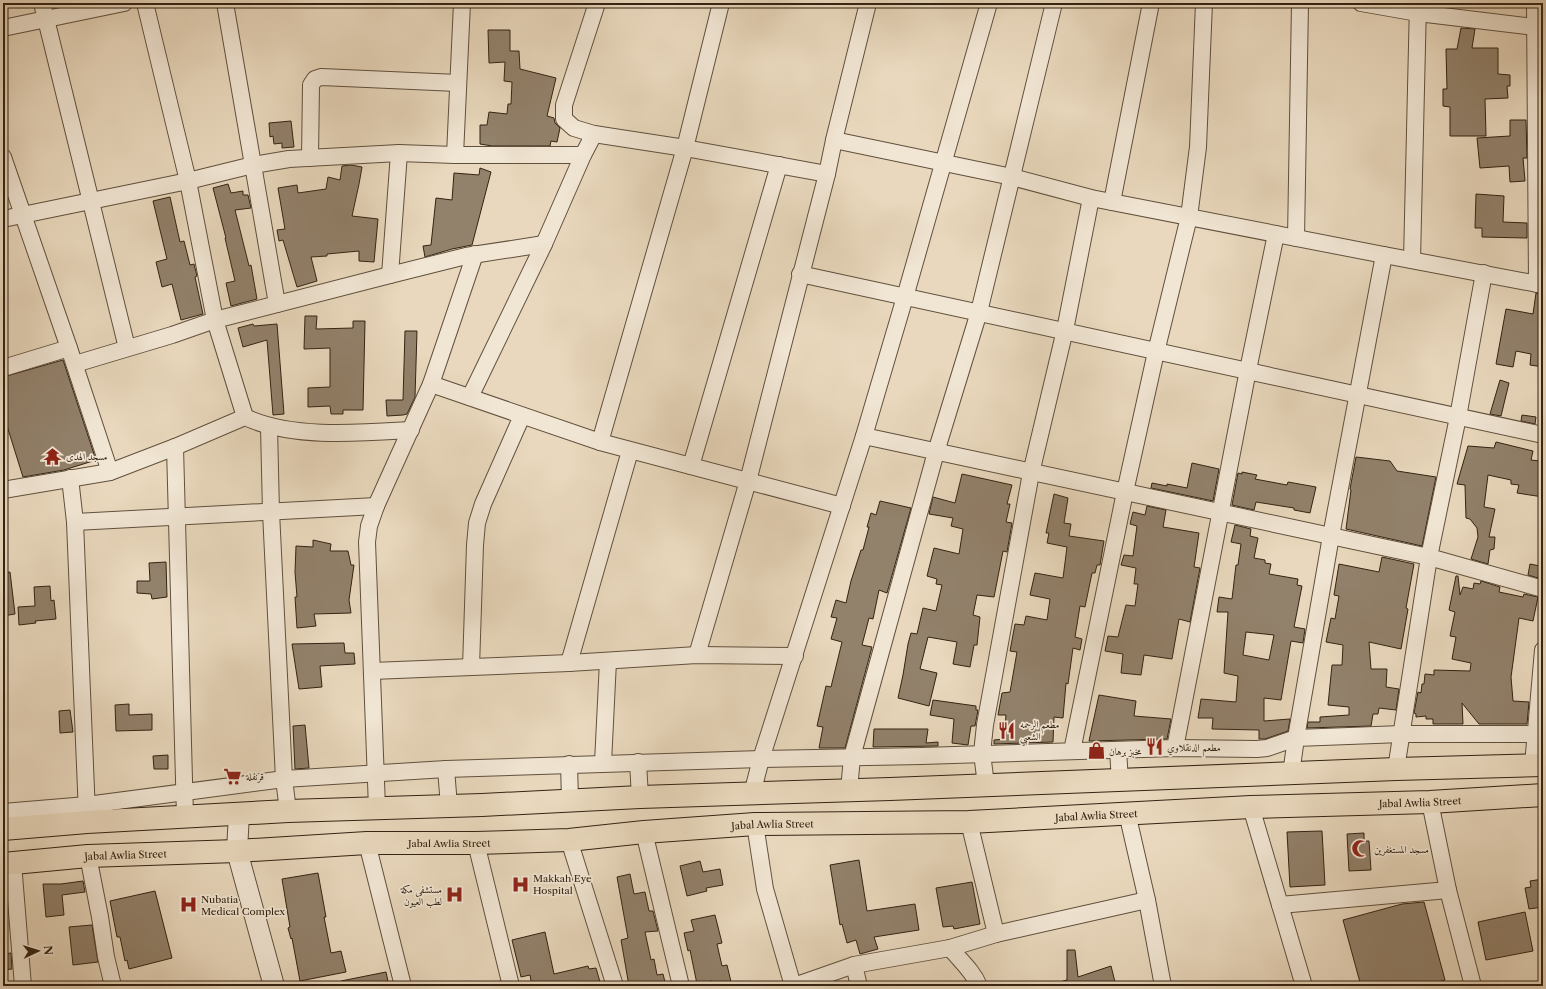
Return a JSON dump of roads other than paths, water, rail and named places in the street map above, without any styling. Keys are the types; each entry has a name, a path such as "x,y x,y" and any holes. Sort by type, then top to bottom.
{"main road":[{"path":"3,829 87,813 185,817 240,813 449,806 640,797 1538,765"},
{"name":"Jabal Awlia Street","path":"8,864 88,856 237,851 367,843 476,843 568,840 644,832 755,824 969,822 1251,807 1430,802 1543,795"}],"street":[{"path":"42,3 92,200 127,348"},
{"path":"3,28 124,3"},
{"path":"145,3 188,180 215,320 245,417"},
{"path":"225,3 277,304"},
{"path":"455,155 462,3"},
{"path":"597,3 564,105 564,119 574,128 594,134 685,148 827,174"},
{"path":"600,442 685,148 721,3"},
{"path":"697,655 748,481 800,274 827,174 868,3"},
{"path":"752,794 761,759 864,436 989,3"},
{"path":"849,790 852,757 936,452 979,312 1054,3"},
{"path":"1112,202 1151,3"},
{"path":"1072,751 1125,492 1188,217 1198,147 1204,3"},
{"path":"1296,238 1300,3"},
{"path":"1361,3 1418,8 1539,27"},
{"path":"834,140 1012,177 1091,198 1540,284 1539,27 1535,3"},
{"path":"1412,260 1418,8"},
{"path":"310,158 311,85 315,79 321,77 458,83"},
{"path":"470,398 544,244 583,155 594,134"},
{"path":"3,219 253,165 310,158 399,153 455,155 583,155"},
{"path":"390,275 399,153"},
{"path":"3,157 75,364 110,472"},
{"path":"691,466 779,165"},
{"path":"986,785 982,754 987,717 1031,473 1065,330 1091,198"},
{"path":"1175,748 1248,370 1276,234"},
{"path":"75,364 172,335 215,320 390,275 475,254 544,244"},
{"path":"377,808 368,542 369,526 376,506 411,430 430,384 475,254"},
{"path":"1291,774 1331,536 1384,255"},
{"path":"800,274 1065,330 1156,352 1248,370 1543,435"},
{"path":"1396,769 1429,557 1458,417 1484,274"},
{"path":"3,368 69,348"},
{"path":"430,384 630,451 842,506"},
{"path":"471,667 474,545 477,523 483,504 522,416"},
{"path":"3,490 110,472 175,447 245,417 269,427 312,432 353,433 411,430"},
{"path":"269,427 271,512 284,778 288,811"},
{"path":"864,436 1031,473 1429,557 1543,589"},
{"path":"175,447 185,817"},
{"path":"568,663 630,451"},
{"path":"70,478 75,522 87,813"},
{"path":"75,522 376,506"},
{"path":"1538,765 1543,650"},
{"path":"372,671 568,663 697,655 794,656"},
{"path":"603,764 608,661"},
{"path":"3,812 87,813 184,791 284,778 446,769 638,762 1175,748 1266,748 1296,738 1402,734 1539,734"},
{"path":"1118,750 1120,781"},
{"path":"638,762 640,797"},
{"path":"569,764 570,800"},
{"path":"446,769 449,806"},
{"path":"1430,802 1448,890 1473,986"},
{"path":"1251,807 1304,986"},
{"path":"240,813 237,851 274,986"},
{"path":"1127,813 1147,900 1163,986"},
{"path":"969,822 996,934"},
{"path":"755,824 765,889 793,986 854,965 950,948 996,934 1147,900"},
{"path":"644,832 681,986"},
{"path":"568,840 615,986"},
{"path":"367,843 402,986"},
{"path":"476,843 511,986"},
{"path":"88,856 106,957 113,986"},
{"path":"8,864 23,986"},
{"path":"1280,905 1448,890"},
{"path":"950,948 977,980 979,986"},
{"path":"854,965 859,986"}],"place":[{"name":"مسجد الهدى","path":"53,456"},
{"name":"مطعم الرحمه الشعبي","path":"1007,730"},
{"name":"مطعم الدنقلاوي","path":"1154,747"},
{"name":"مخبز برهان","path":"1096,751"},
{"name":"قرنفلة","path":"233,776"},
{"name":"مسجد المستغفرين","path":"1361,849"},
{"name":"Makkah Eye Hospital","path":"520,884"},
{"name":"مستشفى مكة لطب العيون","path":"455,895"},
{"name":"Nubatia Medical Complex","path":"188,905"}]}
